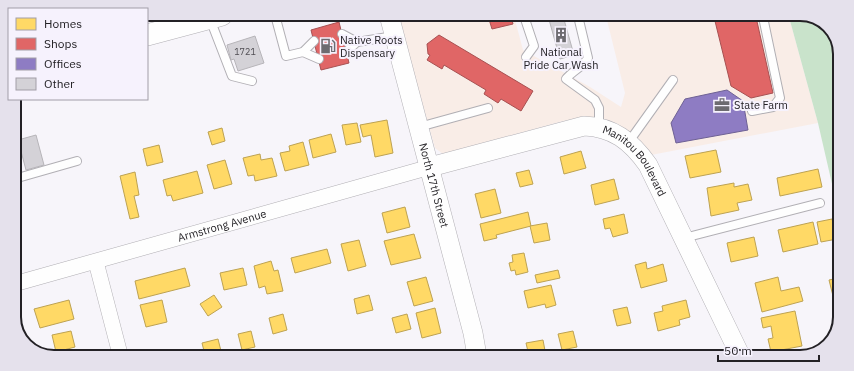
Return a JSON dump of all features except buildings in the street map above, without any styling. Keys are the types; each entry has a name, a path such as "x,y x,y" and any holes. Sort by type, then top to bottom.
{"main road":[{"path":"155,27 188,21"}],"street":[{"name":"North 17th Street","path":"390,21 430,167 473,333 476,350"},
{"name":"Manitou Boulevard","path":"430,167 584,126 599,127 610,130 628,143 648,165 738,350"},
{"name":"Armstrong Avenue","path":"21,282 430,167"},
{"path":"96,262 119,350"}],"lane":[{"path":"217,21 232,76 252,81"},
{"path":"277,21 286,56 302,52 314,42"},
{"path":"526,21 534,46 526,57"},
{"path":"579,21 588,58 585,63 571,72 566,79 598,105 599,127"},
{"path":"752,112 773,107 780,98 764,21"},
{"path":"342,34 357,42"},
{"path":"346,52 357,42 394,36"},
{"path":"302,52 319,59"},
{"path":"628,143 673,80"},
{"path":"419,128 488,108"},
{"path":"21,178 77,162"},
{"path":"683,238 820,203"}],"shaded area":[{"path":"400,21 515,21 523,50 590,87 621,107 625,93 607,21 790,21 818,123 651,155 640,140 616,123 584,118 563,121 443,154 435,148"}],"green space":[{"path":"790,21 800,21 813,24 820,28 829,37 831,43 833,52 833,188 818,123"}],"place":[{"name":"National Pride Car Wash","path":"561,35"},
{"name":"Native Roots Dispensary","path":"328,46"},
{"name":"State Farm","path":"722,105"}]}
